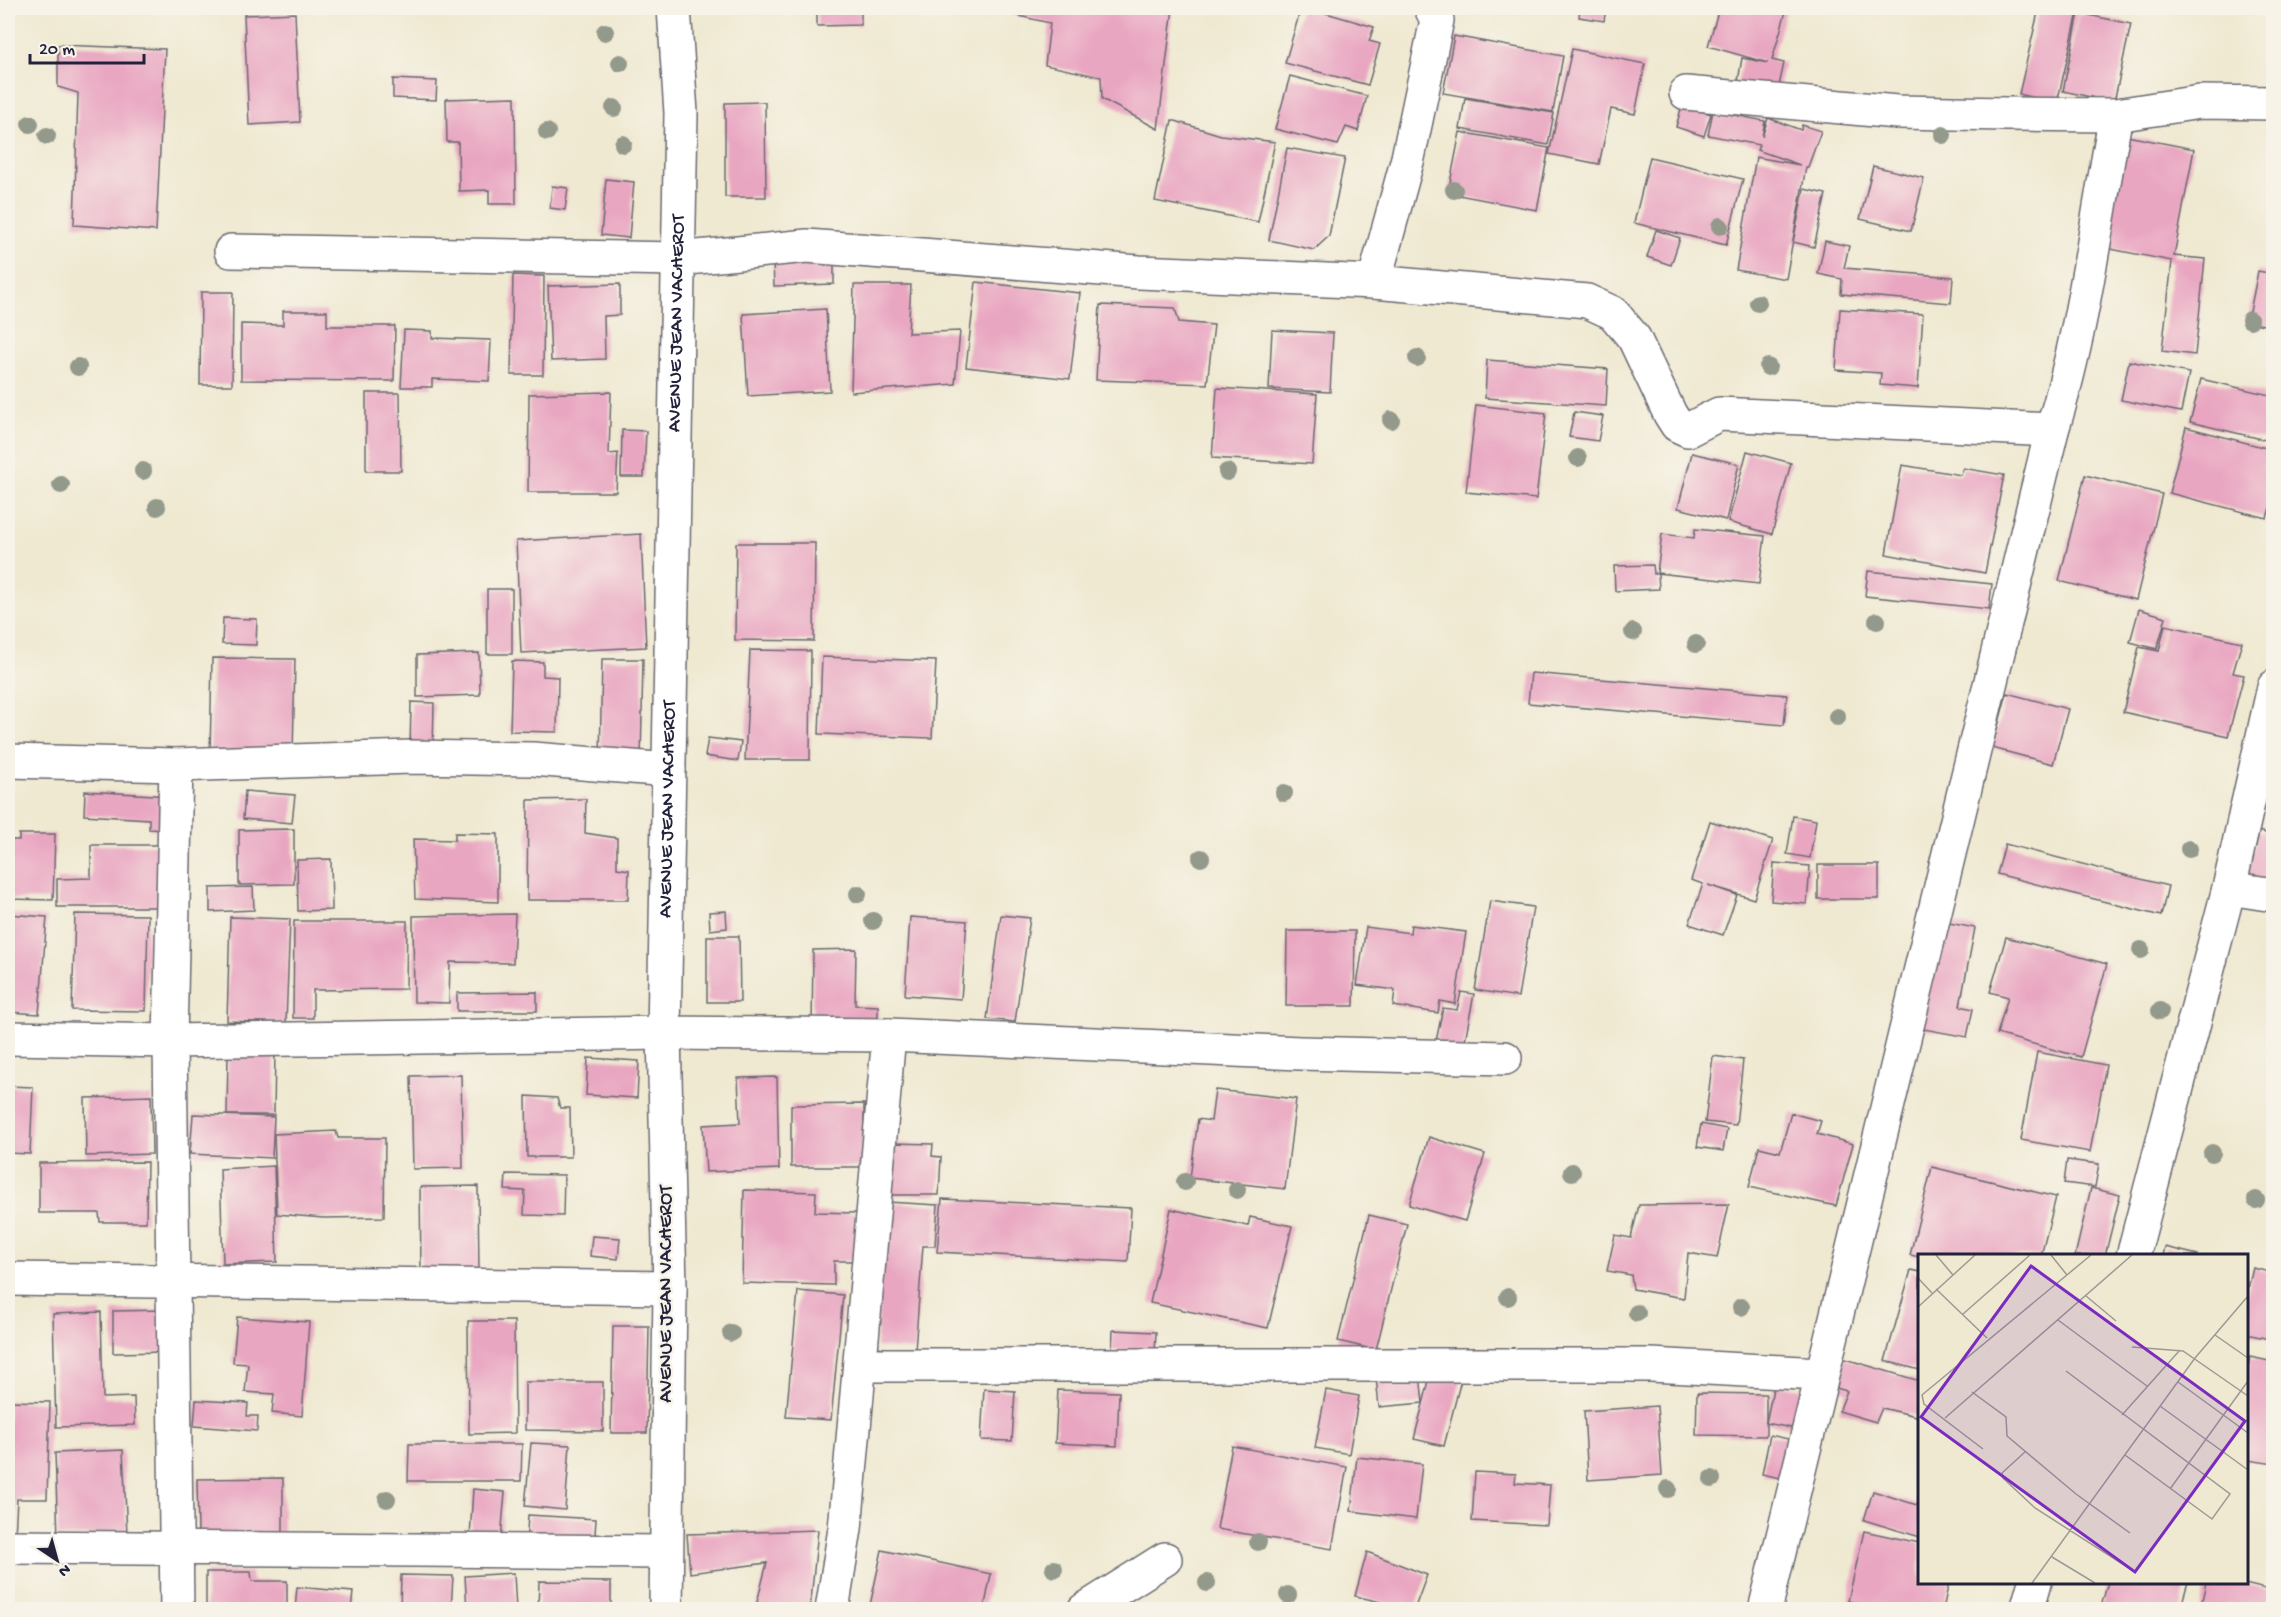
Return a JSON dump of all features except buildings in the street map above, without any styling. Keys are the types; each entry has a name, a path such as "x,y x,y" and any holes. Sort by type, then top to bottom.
{"street":[{"name":"AVENUE JEAN VACHEROT","path":"666,1610 670,1288 664,1033 681,113 674,8"},
{"path":"1374,282 1408,158 1437,20 1431,8"},
{"path":"1686,93 1897,112 2116,115 2200,102 2274,103"},
{"path":"1765,1610 1820,1374 2052,430 2062,398 2085,295 2116,115"},
{"path":"231,251 678,259 807,246 1139,272 1374,282 1587,301 1613,313 1634,338 1670,414 1677,425 1688,430 1719,414 2052,430"},
{"path":"2134,1254 2229,888 2274,687"},
{"path":"8,761 177,765 422,757 533,759 669,770"},
{"path":"177,765 170,1041 171,1280 177,1610"},
{"path":"2229,888 2274,895"},
{"path":"8,1038 170,1041 664,1033 889,1035 1300,1053 1505,1058"},
{"path":"832,1610 845,1529 889,1035"},
{"path":"8,1279 670,1288"},
{"path":"860,1365 1651,1365 1820,1374"},
{"path":"8,1547 175,1546 665,1552"},
{"path":"1084,1610 1165,1559"},
{"path":"2027,1610 2035,1584"}]}
